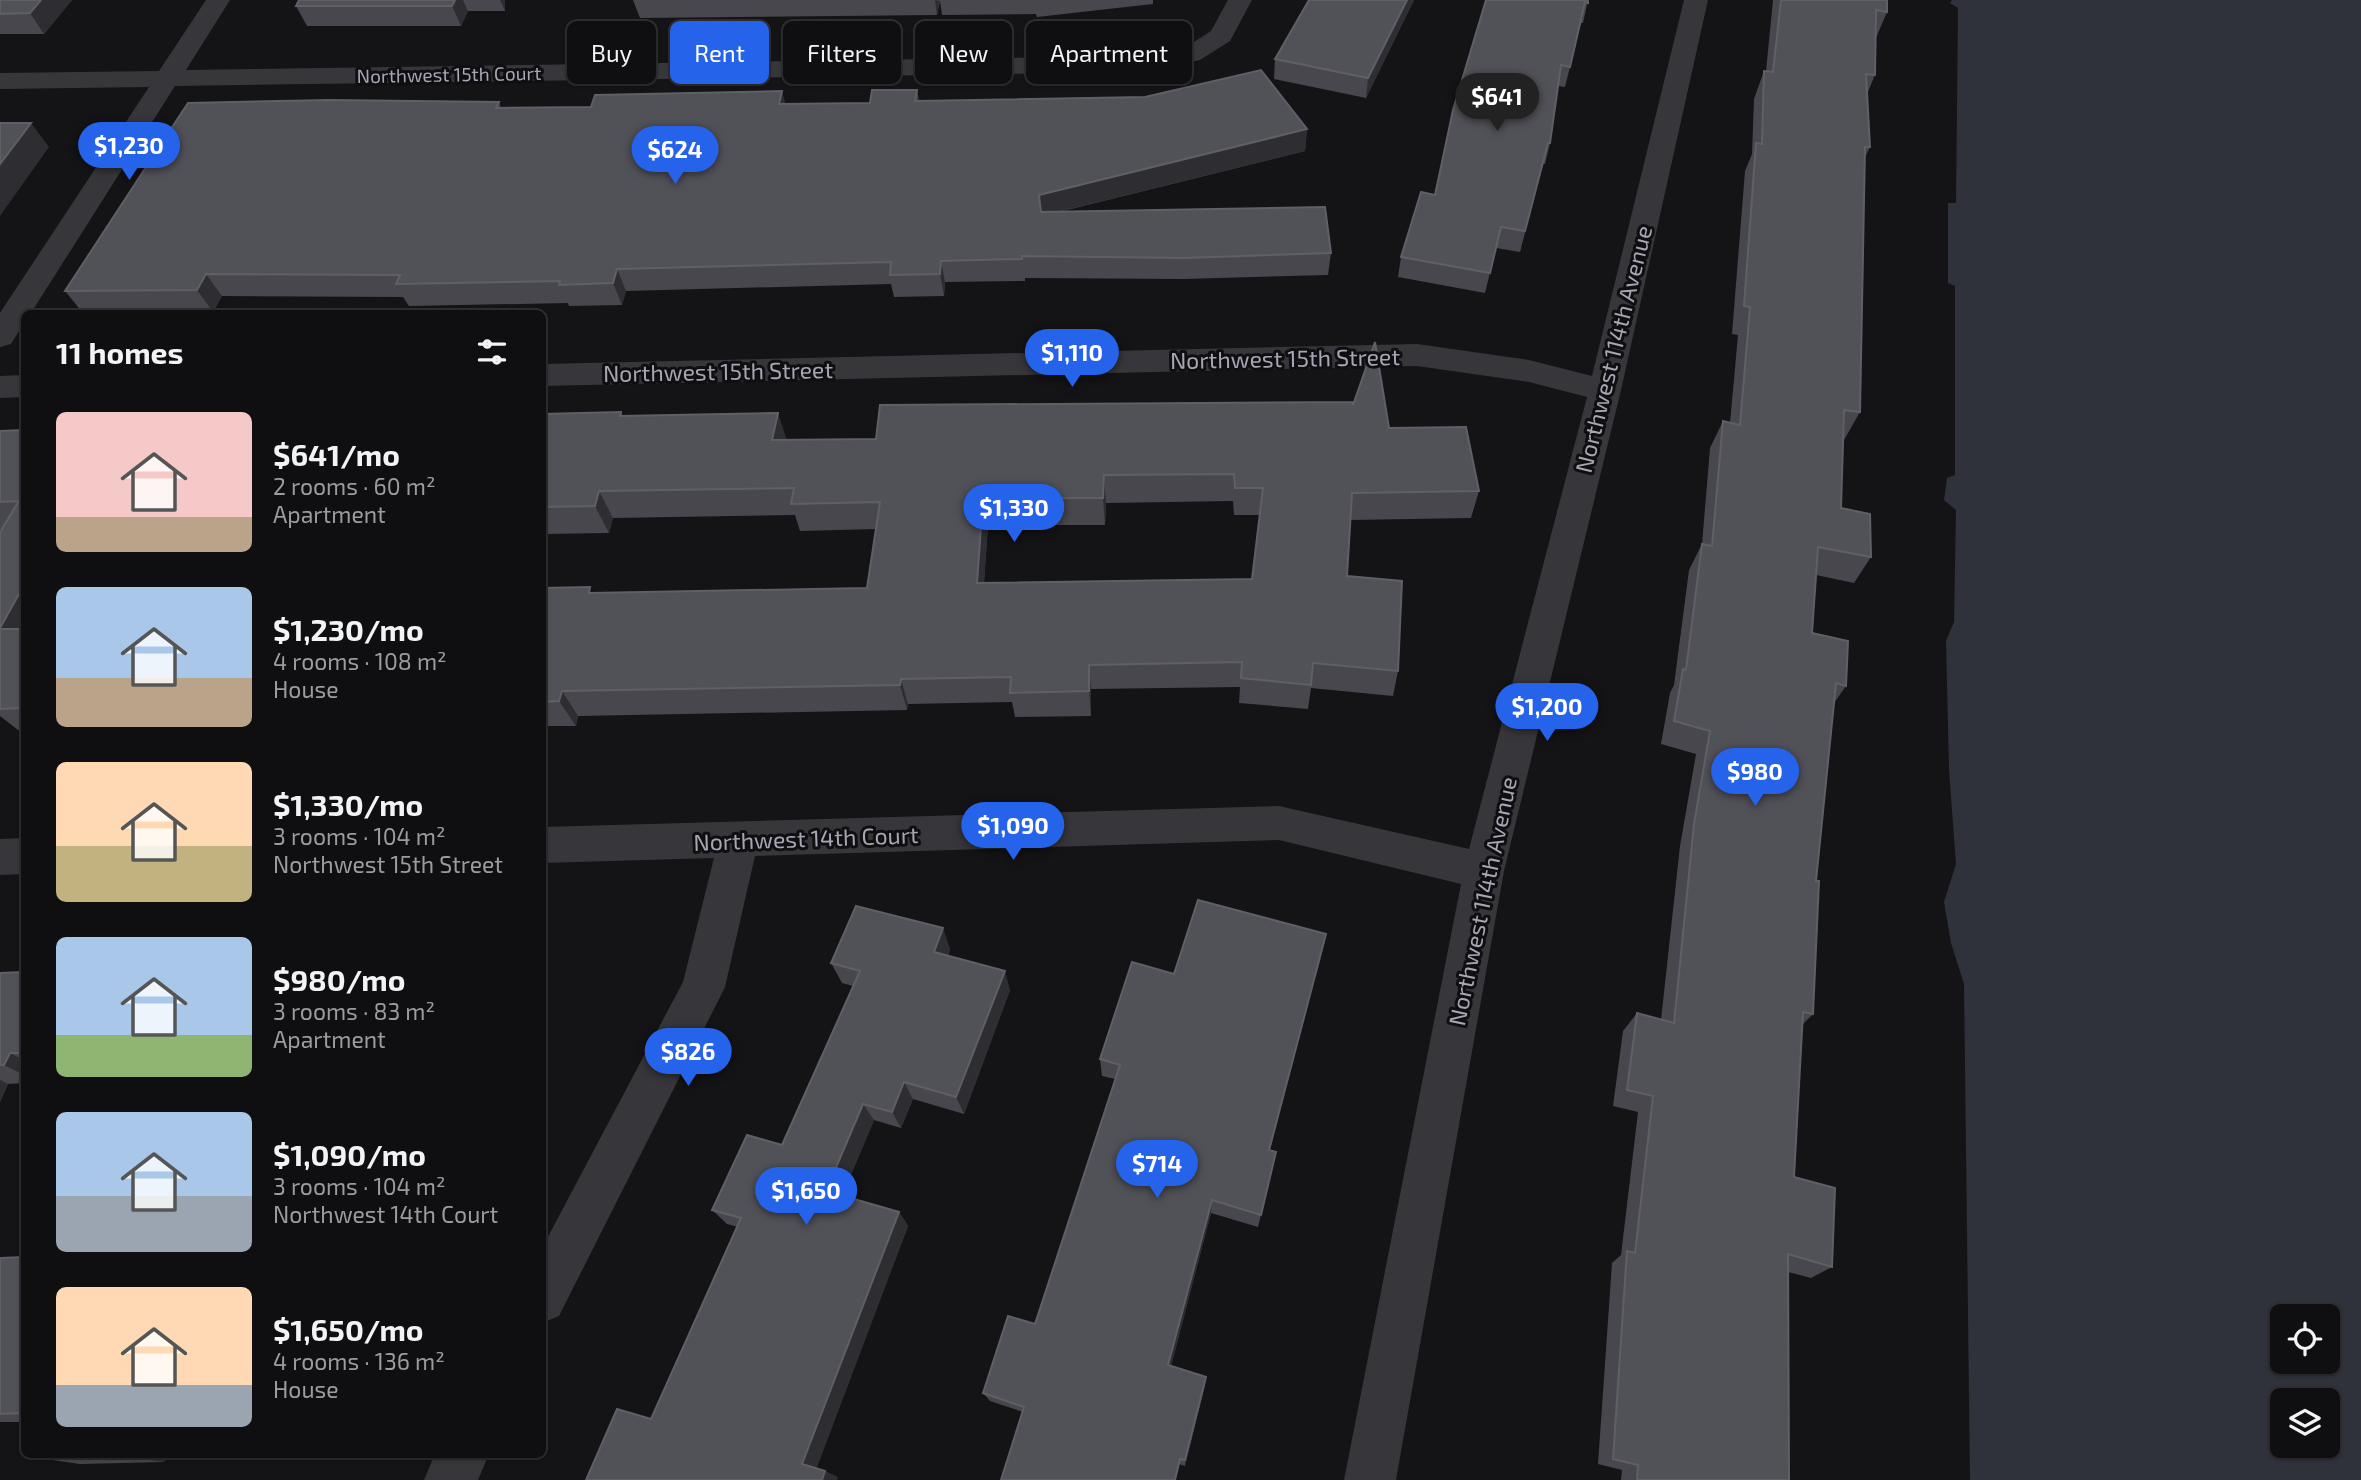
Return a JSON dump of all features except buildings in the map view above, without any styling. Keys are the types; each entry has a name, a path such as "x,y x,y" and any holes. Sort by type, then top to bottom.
{"street":[{"path":"0,337 218,0"},
{"name":"Northwest 15th Court","path":"0,81 1124,65 1191,55 1222,36 1240,0"},
{"name":"Northwest 114th Avenue","path":"1370,1480 1484,871 1605,390 1696,0"},
{"name":"Northwest 15th Street","path":"546,375 1417,355 1529,371 1605,390"},
{"path":"0,387 21,386"},
{"name":"Northwest 14th Court","path":"546,845 1279,823 1484,871"},
{"path":"546,1292 704,987 739,840"},
{"path":"0,857 21,856"},
{"path":"450,1480 461,1458"}],"shaded area":[{"path":"1952,0 2361,0 2361,1480 1970,1480 1964,984 1951,943 1944,902 1956,864 1949,770 1946,641 1954,622 1956,510 1944,500 1947,478 1955,475 1955,286 1948,283 1948,203 1956,203 1958,8 1950,3"}]}
